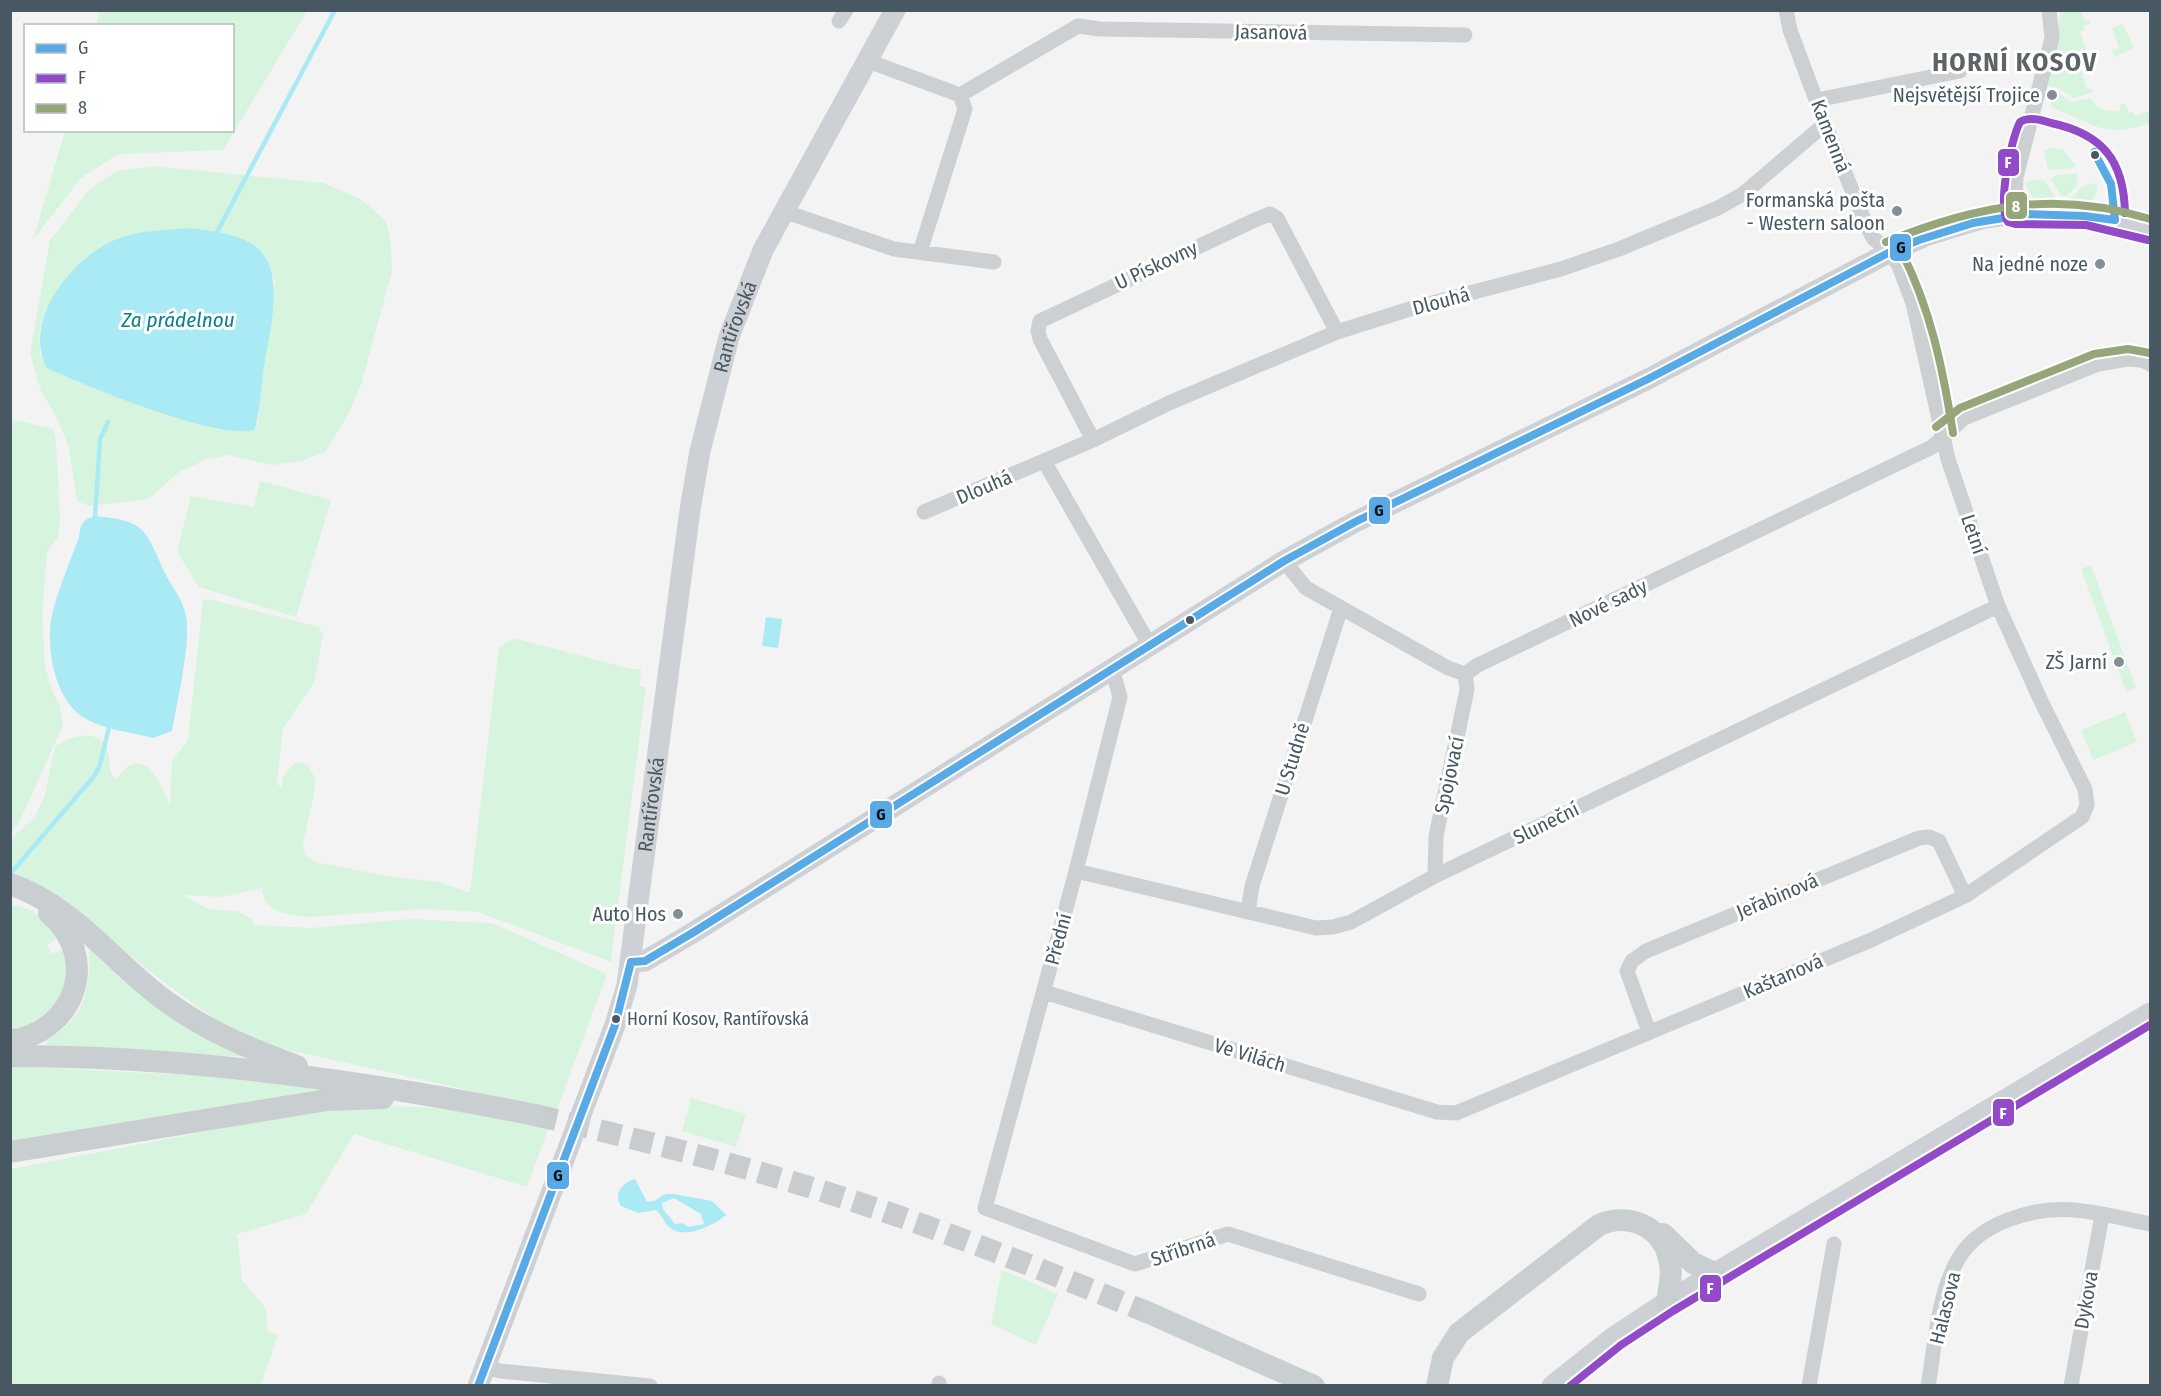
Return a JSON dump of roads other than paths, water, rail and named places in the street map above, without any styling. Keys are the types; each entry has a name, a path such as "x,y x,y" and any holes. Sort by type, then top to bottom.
{"main road":[{"path":"10,1041 40,1032 60,1017 71,1000 77,980 74,948 66,931 46,911 16,891"},
{"path":"16,891 51,903 81,926 158,995 193,1020 227,1039 335,1080"},
{"path":"10,1056 138,1059 282,1072 464,1100 535,1115"},
{"path":"11,1152 327,1100 397,1098 464,1100"},
{"path":"1437,1386 1443,1358 1459,1333 1599,1225 1618,1219 1649,1227 1665,1236 1693,1263 1714,1273"},
{"path":"1649,1227 1665,1246 1669,1258 1671,1277 1667,1302"},
{"path":"1149,1313 1314,1386"}],"street":[{"name":"Rantířovská","path":"481,1376 615,1024 631,962 668,669 700,451 729,337 763,250 895,10"},
{"name":"Kamenná","path":"1786,10 1790,30 1825,124 1865,222 1873,238 1890,252"},
{"path":"2015,214 2016,177 2052,38 2049,10"},
{"name":"Jasanová","path":"960,95 1080,18 1112,29 1465,35"},
{"path":"868,61 960,95 965,109 920,252"},
{"path":"1817,100 1960,71"},
{"name":"Dlouhá","path":"924,512 1093,440 1169,403 1337,332 1413,308 1561,269 1619,249 1718,208 1743,194 1825,124"},
{"path":"783,211 894,249 994,262"},
{"name":"U Pískovny","path":"1093,440 1040,339 1038,331 1040,321 1255,220 1270,214 1277,218 1337,332"},
{"path":"631,962 645,961 694,932 1284,561 1355,522 1648,380 1890,252 1959,225 2015,214 2088,215 2151,230"},
{"name":"Letní","path":"1890,252 1906,281 1913,303 1948,459 1998,606 2041,701 2085,789 2087,804"},
{"name":"Nové sady","path":"1465,674 1478,664 1932,447 1964,418 2098,364 2128,359 2151,364"},
{"path":"1044,461 1149,644"},
{"path":"1284,561 1306,588 1448,668 1465,674"},
{"name":"Sluneční","path":"1076,871 1316,928 1333,927 1351,922 1435,876 1998,606"},
{"name":"U Studně","path":"1248,912 1252,886 1341,608"},
{"name":"Přední","path":"985,1208 1076,871 1120,697 1112,668"},
{"name":"Spojovací","path":"1435,876 1436,836 1467,690 1465,674"},
{"name":"Kaštanová","path":"1456,1113 1871,939 1965,896 2082,817 2087,804"},
{"name":"Jeřabinová","path":"1649,1032 1627,971 1632,961 1646,951 1919,838 1929,837 1939,841 1965,896"},
{"name":"Ve Vilách","path":"1044,992 1437,1112 1456,1113"},
{"path":"1552,1386 1607,1342 1667,1302 2151,1013"},
{"name":"Stříbrná","path":"985,1208 1135,1264 1228,1234 1419,1294"},
{"name":"Halasova","path":"1928,1386 1943,1301 1956,1263 1967,1248 1988,1230 2021,1215 2054,1210 2102,1215 2151,1224"},
{"name":"Dykova","path":"2071,1386 2102,1215"},
{"path":"1814,1385 1834,1244"},
{"path":"481,1376 500,1371 650,1386"}],"water":[{"name":"Za prádelnou","path":"190,228 224,233 249,242 265,258 271,271 274,303 259,410 254,430 236,431 211,427 151,410 47,368 41,350 41,330 46,311 56,292 84,260 100,247 125,236"},
{"path":"95,516 124,521 141,529 180,598 186,616 187,642 172,731 153,738 110,728 86,719 75,711 67,700 55,673 50,643 52,615 81,526"},
{"path":"766,617 782,619 778,648 762,646"},
{"path":"635,1179 647,1202 654,1201 665,1194 674,1194 712,1201 726,1215 697,1230 681,1232 674,1230 656,1210 638,1213 621,1206 618,1193","holes":["674,1198 701,1214 704,1224 688,1227 682,1223 675,1224 663,1209 662,1203"]}],"waterway":[{"path":"217,232 335,10"},
{"path":"95,516 100,439 108,422"},
{"path":"10,874 95,775 100,765 109,727"}],"tunnel":[{"path":"535,1115 717,1161 866,1205 988,1249 1149,1313"}],"place":[{"name":"Nejsvětější Trojice","path":"2052,95"},
{"name":"Formanská pošta - Western saloon","path":"1897,211"},
{"name":"Na jedné noze","path":"2100,264"},
{"name":"ZŠ Jarní","path":"2119,662"},
{"name":"Auto Hos","path":"678,914"},
{"name":"Horní Kosov, Rantířovská","path":"616,1019"}],"district":[{"name":"HORNÍ KOSOV","path":"2015,62"}]}
